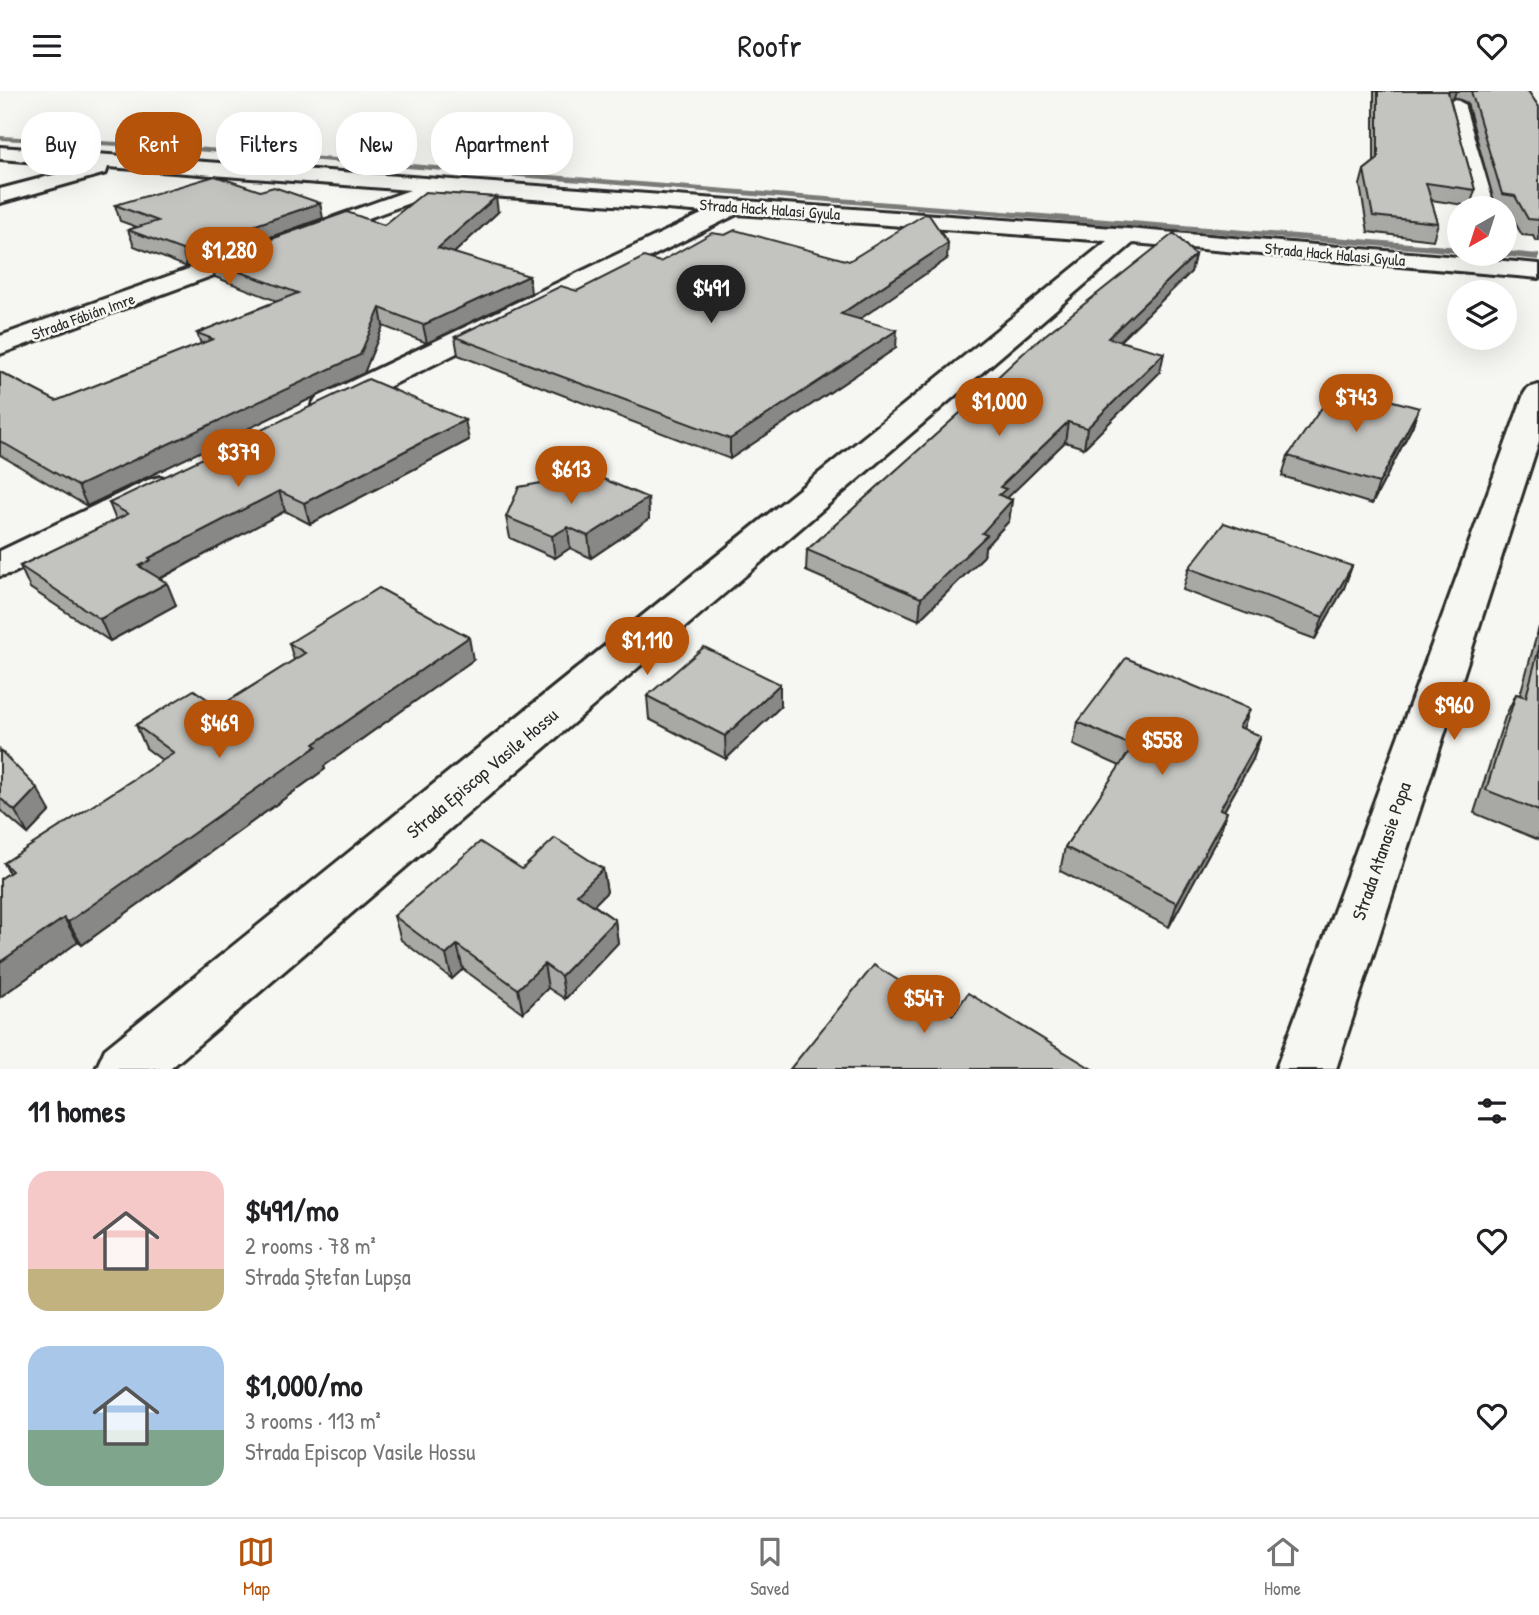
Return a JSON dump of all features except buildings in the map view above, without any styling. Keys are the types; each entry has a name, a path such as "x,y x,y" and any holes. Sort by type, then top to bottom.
{"street":[{"path":"1455,104 1481,196"},
{"name":"Strada Hack Halasi Gyula","path":"0,153 115,160"},
{"path":"0,197 115,164"},
{"name":"Strada Hack Halasi Gyula","path":"202,167 1447,257"},
{"name":"Strada Fábián Imre","path":"0,347 442,185"},
{"path":"299,419 734,207"},
{"name":"Strada Episcop Vasile Hossu","path":"126,1069 1128,236"},
{"name":"Strada Hack Halasi Gyula","path":"1517,266 1539,271"},
{"name":"Strada Atanasie Popa","path":"1306,1069 1539,394"},
{"path":"0,565 187,474"}],"waterway":[{"path":"0,138 158,146 1447,249"},
{"path":"1517,255 1539,257"}]}
